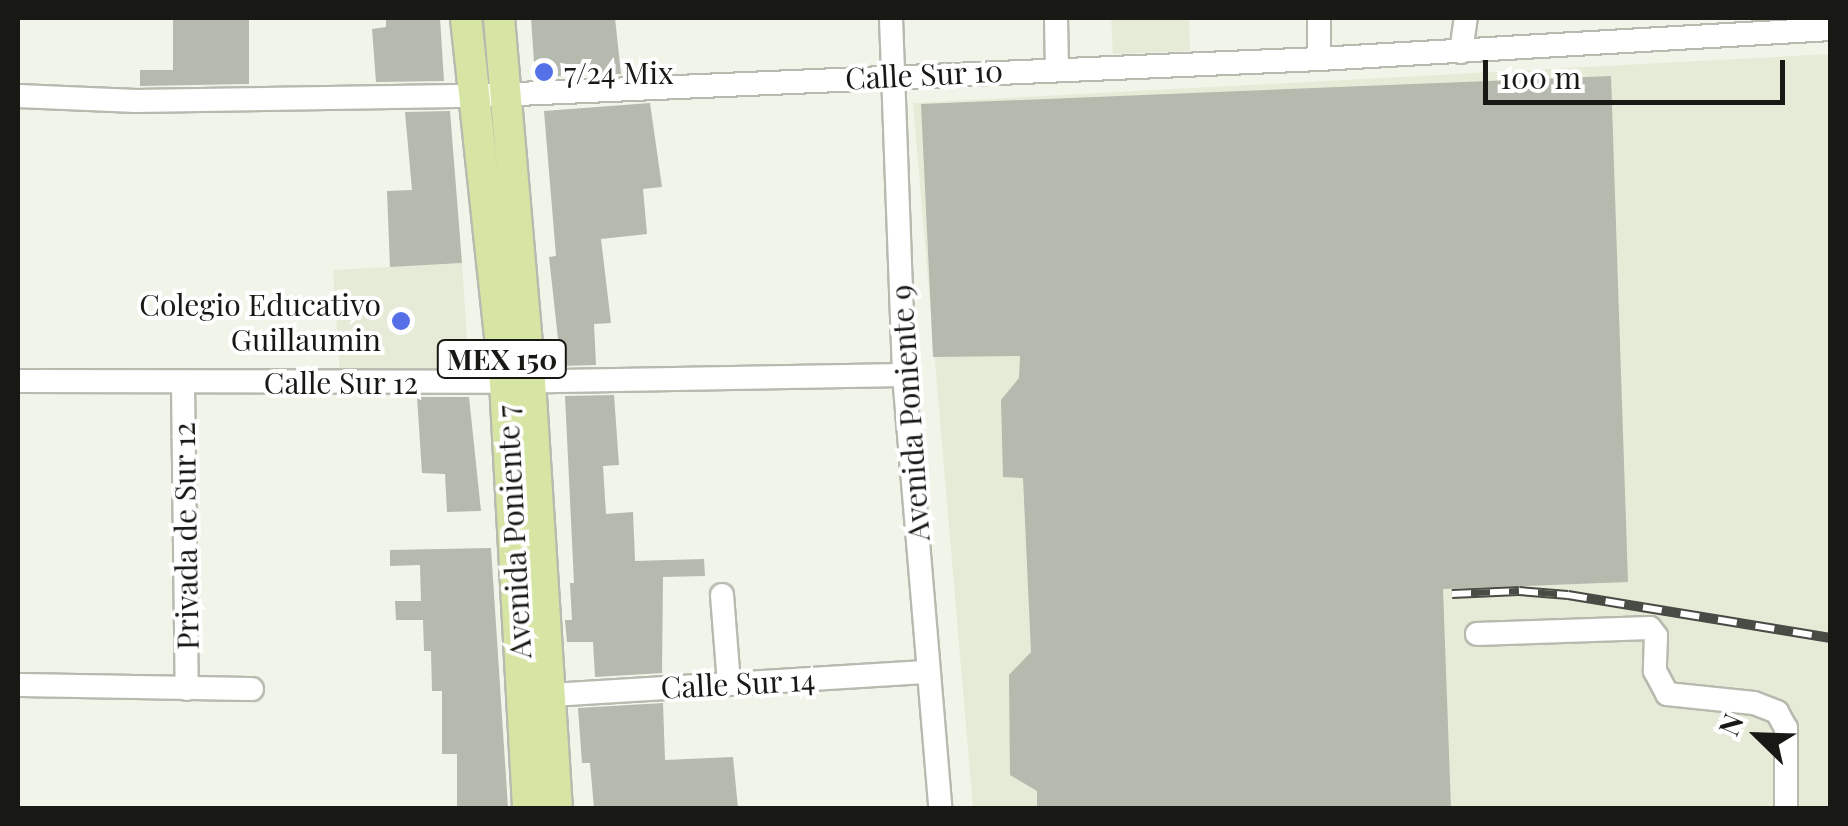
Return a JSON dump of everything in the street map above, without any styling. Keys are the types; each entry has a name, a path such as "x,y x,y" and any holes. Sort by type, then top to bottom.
{"main road":[{"name":"Avenida Poniente 7","path":"466,18 472,96 518,381 550,695 557,808"},
{"name":"Avenida Poniente 7","path":"499,18 507,94 518,381 528,808"}],"street":[{"name":"Avenida Poniente 9","path":"891,18 904,375 940,808"},
{"path":"1056,18 1057,68"},
{"path":"1319,18 1319,59"},
{"path":"1461,52 1466,18"},
{"name":"Calle Sur 10","path":"18,96 136,101 472,96 1461,52 1700,27 1830,29"},
{"name":"Calle Sur 12","path":"18,380 183,383 904,375"},
{"name":"Privada de Sur 12","path":"183,383 187,688"},
{"path":"722,595 729,684"},
{"path":"1478,634 1650,628 1656,636 1658,685 1667,694 1754,703 1777,712 1786,728 1786,808"},
{"name":"Calle Sur 14","path":"550,695 926,672"},
{"path":"18,685 252,690"}],"shaded area":[{"path":"1111,18 1189,18 1190,51 1113,54"},
{"path":"1830,54 1830,808 973,808 913,103"},
{"name":"Colegio Educativo Guillaumin","path":"462,263 469,372 340,376 333,270"}],"building":[{"path":"173,18 249,18 249,84 140,86 140,70 173,70"},
{"path":"386,18 440,18 444,81 376,82 372,29 386,27"},
{"path":"531,18 615,18 621,74 535,77"},
{"path":"1611,76 1628,582 1443,589 1451,808 1037,808 1037,791 1010,775 1009,675 1031,652 1023,478 1003,477 1001,400 1019,378 1020,356 933,357 921,104"},
{"path":"650,103 662,187 643,189 647,234 601,239 611,323 594,324 596,365 561,366 549,257 556,256 544,111"},
{"path":"450,111 462,263 390,267 387,191 412,190 405,112"},
{"path":"614,395 619,465 603,466 606,514 633,512 635,561 704,559 705,576 663,577 662,673 595,677 593,642 567,642 565,620 572,620 570,583 574,583 565,396"},
{"path":"417,397 469,397 481,511 447,512 445,474 422,473"},
{"path":"491,548 508,808 457,808 457,754 442,754 442,691 432,691 431,651 424,651 423,620 396,620 395,601 421,601 420,565 390,566 390,550"},
{"path":"663,703 665,760 733,757 738,808 594,808 590,763 582,763 578,708"}],"railway":[{"path":"1452,594 1519,591 1568,595 1830,638"}],"place":[{"name":"7/24 Mix","path":"544,72"},
{"name":"Colegio Educativo Guillaumin","path":"401,321"}]}
